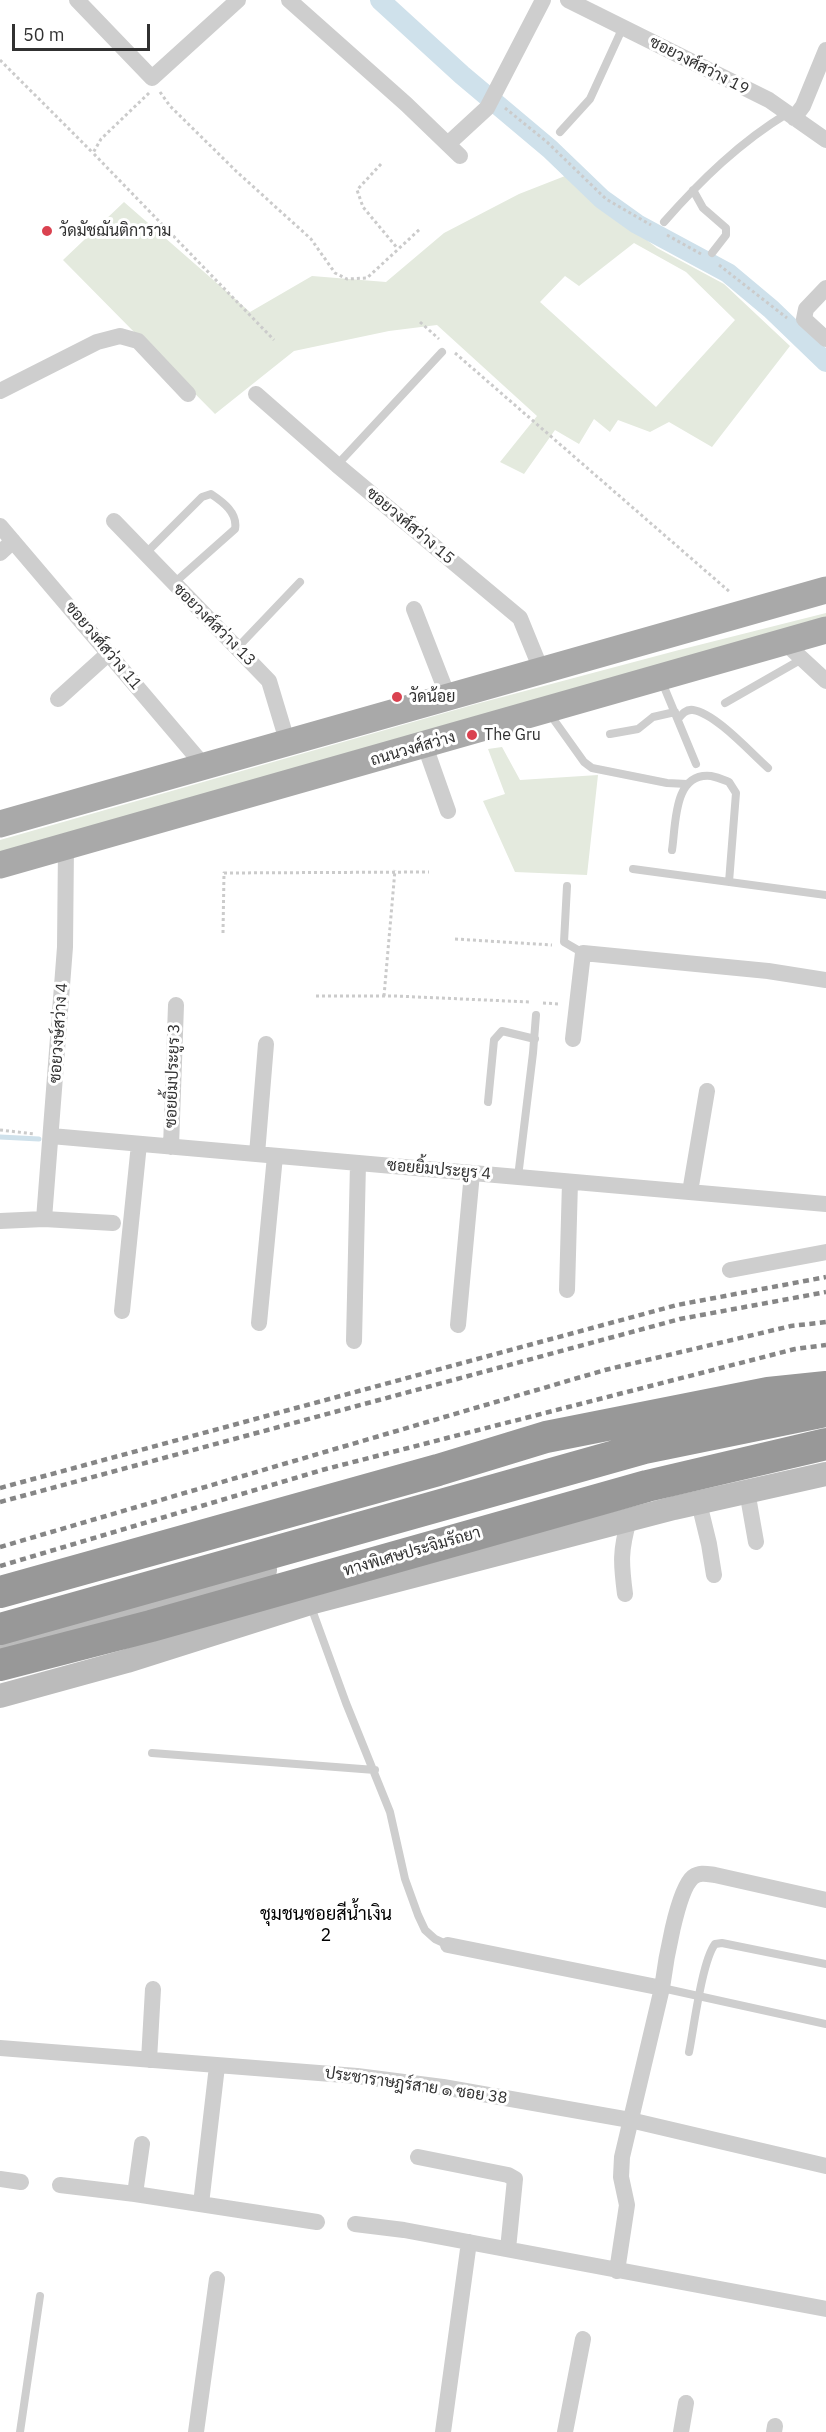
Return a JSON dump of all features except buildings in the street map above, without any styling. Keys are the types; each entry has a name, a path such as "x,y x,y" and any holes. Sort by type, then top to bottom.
{"highway":[{"path":"0,1592 438,1470 546,1437 768,1393 826,1387"},
{"path":"0,1629 644,1448 826,1410"},
{"name":"ทางพิเศษประจิมรัถยา","path":"0,1665 151,1626 647,1486 826,1444"}],"main road":[{"path":"0,824 449,699 826,590"},
{"name":"ถนนวงศ์สว่าง","path":"0,864 661,679 793,650 826,630"},
{"path":"0,1648 647,1456 826,1410"},
{"path":"0,1696 127,1661 310,1604 628,1520 826,1474"}],"street":[{"path":"77,0 152,78 238,0"},
{"path":"289,0 460,156"},
{"path":"448,143 487,108 543,0"},
{"name":"ซอยวงศ์สว่าง 19","path":"568,0 769,100 826,140"},
{"path":"791,116 802,106 826,50"},
{"path":"826,288 806,309 804,319 826,339"},
{"path":"0,391 97,342 120,336 138,341 188,394"},
{"name":"ซอยวงศ์สว่าง 15","path":"256,394 520,618 542,672"},
{"name":"ซอยวงศ์สว่าง 13","path":"114,521 269,681 288,744"},
{"name":"ซอยวงศ์สว่าง 11","path":"0,526 205,767"},
{"path":"0,553 13,541"},
{"path":"414,609 449,699"},
{"path":"793,650 826,681"},
{"path":"58,699 109,653"},
{"path":"424,746 448,811"},
{"name":"ซอยวงษ์สว่าง 4","path":"44,1219 65,947 66,846"},
{"path":"573,1039 583,953 768,971 826,980"},
{"name":"ซอยยิ้มประยูร 3","path":"171,1147 176,1005"},
{"path":"257,1154 266,1044"},
{"path":"690,1192 707,1091"},
{"name":"ซอยยิ้มประยูร 4","path":"51,1136 826,1204"},
{"path":"122,1311 139,1144"},
{"path":"259,1323 275,1156"},
{"path":"354,1341 357,1163"},
{"path":"458,1325 472,1173"},
{"path":"567,1290 570,1182"},
{"path":"0,1221 44,1219 113,1223"},
{"path":"730,1270 826,1252"},
{"path":"747,1491 756,1542"},
{"path":"699,1503 714,1575"},
{"path":"625,1594 620,1560 621,1545 628,1520"},
{"path":"617,2271 627,2205 621,2177 622,2157 645,2067 682,1892 694,1876 701,1874 715,1875 826,1900"},
{"path":"448,1945 662,1988"},
{"path":"149,2060 153,1989"},
{"name":"ประชาราษฎร์สาย ๑ ซอย 38","path":"0,2048 357,2076 443,2087 630,2120 826,2166"},
{"path":"201,2204 217,2066"},
{"path":"135,2194 142,2144"},
{"path":"418,2157 508,2175 515,2179 508,2249"},
{"path":"0,2179 21,2182"},
{"path":"60,2185 317,2222"},
{"path":"355,2224 404,2230 826,2309"},
{"path":"443,2432 469,2242"},
{"path":"196,2432 217,2279"},
{"path":"565,2432 583,2339"},
{"path":"681,2432 686,2403"}],"lane":[{"path":"560,132 590,99 622,27"},
{"path":"664,222 693,190 758,131 791,116"},
{"path":"693,190 703,208 726,228 726,235 712,254"},
{"path":"337,465 444,348"},
{"path":"145,554 202,497 211,494 227,506 236,522 235,529 173,584"},
{"path":"238,647 300,582"},
{"path":"725,703 793,650"},
{"path":"661,679 696,764"},
{"path":"610,734 638,729 653,717 676,716 694,710 707,716 768,768"},
{"path":"547,711 584,762 592,768 667,783 687,784"},
{"path":"672,850 681,793 687,784 698,778 711,776 729,782 736,793 729,882"},
{"path":"633,869 826,895"},
{"path":"567,886 564,942 583,953"},
{"path":"518,1177 536,1015"},
{"path":"488,1102 494,1040 502,1031 535,1039"},
{"path":"310,1604 346,1703 375,1770 390,1812 405,1879 417,1915 425,1930 435,1939 448,1945"},
{"path":"152,1753 375,1770"},
{"path":"689,2052 704,1972 711,1950 716,1944 722,1943 826,1964"},
{"path":"662,1988 826,2024"},
{"path":"21,2432 40,2296"}],"path":[{"path":"0,60 274,340"},
{"path":"93,153 101,139 156,86 170,106 236,171 311,239 335,273 347,279 367,278 420,229"},
{"path":"381,164 357,190 363,207 398,249"},
{"path":"420,322 444,348"},
{"path":"454,352 753,611"},
{"path":"384,996 395,870"},
{"path":"223,933 224,873 395,870 429,872"},
{"path":"455,939 555,945 583,953"},
{"path":"316,996 384,996 531,1002"},
{"path":"543,1003 577,1005"},
{"path":"0,1130 51,1136"}],"shaded area":[{"path":"565,176 657,248 724,284 790,346 712,447 669,422 650,432 618,420 610,432 594,419 579,444 555,430 524,474 500,462 537,416 437,325 389,331 294,351 215,414 63,260 124,202 250,312 312,276 386,282 444,233 519,194","holes":["634,243 686,272 735,320 656,407 540,302 565,276 579,286"]},
{"path":"826,613 826,618 0,853 0,840 476,704"},
{"path":"502,747 520,780 598,775 587,875 515,872 483,801 505,794 488,749"}],"waterway":[{"path":"380,0 462,75 550,149 602,199 637,224 728,273 771,309 826,362"},
{"path":"0,1137 39,1139"}],"railway":[{"path":"0,1488 677,1305 826,1277"},
{"path":"0,1502 680,1319 826,1292"},
{"path":"0,1547 605,1370 791,1326 826,1322"},
{"path":"0,1566 322,1470 795,1349 826,1345"}],"place":[{"name":"วัดมัชฌันติการาม","path":"47,231"},
{"name":"วัดน้อย","path":"397,697"},
{"name":"The Gru","path":"472,735"}],"district":[{"name":"ชุมชนซอยสีน้ำเงิน 2","path":"326,1925"}]}
